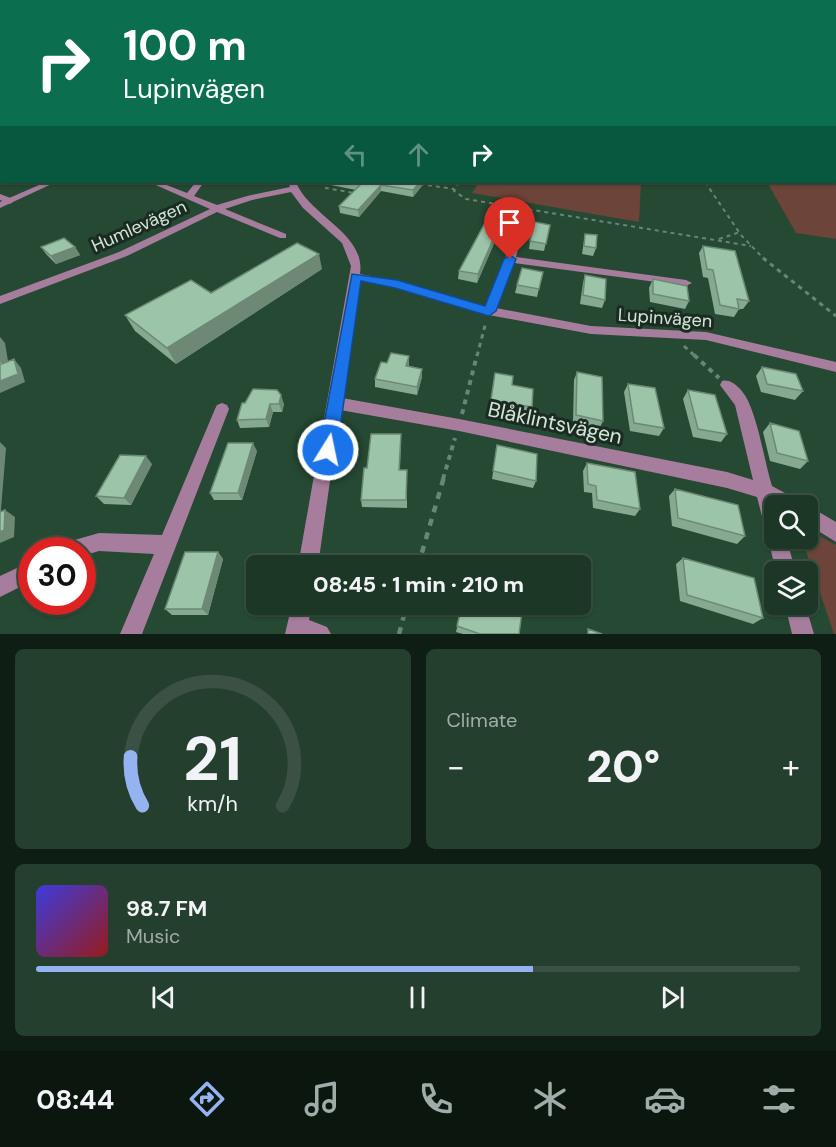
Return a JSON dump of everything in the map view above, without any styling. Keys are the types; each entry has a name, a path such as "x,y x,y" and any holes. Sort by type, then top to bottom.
{"street":[{"path":"0,205 50,183"},
{"path":"155,183 283,236"},
{"path":"189,197 199,183"},
{"path":"293,185 349,246 356,266 336,403 310,555"},
{"name":"Humlevägen","path":"0,300 123,254 218,208 293,185"},
{"path":"0,197 10,201"},
{"path":"489,311 510,259 518,229"},
{"name":"Lupinvägen","path":"510,259 686,283"},
{"name":"Lupinvägen","path":"356,277 397,284 489,311 591,330 706,336 836,367"},
{"path":"727,385 742,403 765,495"},
{"name":"Blåklintsvägen","path":"336,403 459,425 716,478 770,495"},
{"path":"131,634 222,410"},
{"path":"818,521 836,533"},
{"path":"96,543 168,545"},
{"path":"0,587 18,577"},
{"path":"300,615 297,631 320,634"},
{"path":"798,615 803,634"}],"path":[{"path":"332,183 326,188 355,194"},
{"path":"415,183 454,189 461,198 751,246"},
{"path":"454,189 458,183"},
{"path":"706,183 711,186 751,246 799,288 836,316"},
{"path":"349,200 361,188"},
{"path":"716,240 740,232"},
{"path":"671,334 727,385"},
{"path":"399,634 404,615"}],"shaded area":[{"path":"478,183 641,183 639,222 472,193"},
{"path":"768,183 836,183 836,239 796,233"},
{"path":"818,535 836,545 836,634 834,634 818,586 818,561 809,561 805,549 818,549"}],"building":[{"path":"354,183 419,183 413,190 381,185 358,210 339,206 361,184"},
{"path":"493,208 506,210 478,274 459,271"},
{"path":"535,222 550,225 546,244 530,241"},
{"path":"585,234 597,235 596,248 584,246"},
{"path":"64,238 75,247 51,256 41,247"},
{"path":"297,243 319,254 167,348 125,315 191,280 211,293"},
{"path":"703,246 735,251 749,301 737,299 739,309 720,305 713,270 707,269"},
{"path":"522,268 543,272 539,289 517,285"},
{"path":"585,275 606,279 605,300 583,295"},
{"path":"653,279 687,286 689,301 653,294"},
{"path":"0,349 2,364 14,359 18,374 0,381"},
{"path":"391,353 409,356 406,366 422,369 417,387 375,379 381,362 387,363"},
{"path":"762,367 796,374 803,391 767,384"},
{"path":"577,372 602,377 603,421 576,415"},
{"path":"495,373 513,376 512,385 533,389 532,407 491,400"},
{"path":"628,384 655,388 664,428 634,423"},
{"path":"253,389 277,390 281,395 279,404 270,404 266,419 237,420 242,403 245,403"},
{"path":"688,390 715,395 727,434 698,429"},
{"path":"770,423 799,431 808,461 777,453"},
{"path":"371,434 401,434 399,470 407,470 406,500 361,500 364,468 367,468"},
{"path":"228,443 253,443 238,493 210,493"},
{"path":"497,445 537,454 536,481 493,471"},
{"path":"120,455 146,456 124,498 96,496"},
{"path":"587,463 635,472 640,509 597,500 596,486 588,484"},
{"path":"675,489 738,505 745,536 678,518"},
{"path":"5,510 4,530 0,532 0,512"},
{"path":"185,552 218,552 202,609 165,609"},
{"path":"683,558 754,578 763,618 687,595"},
{"path":"460,615 522,615 519,634 480,634 457,626"},
{"path":"588,629 602,634 588,634"}],"route":[{"path":"328,450 356,277 374,278 489,311 510,259"}]}
